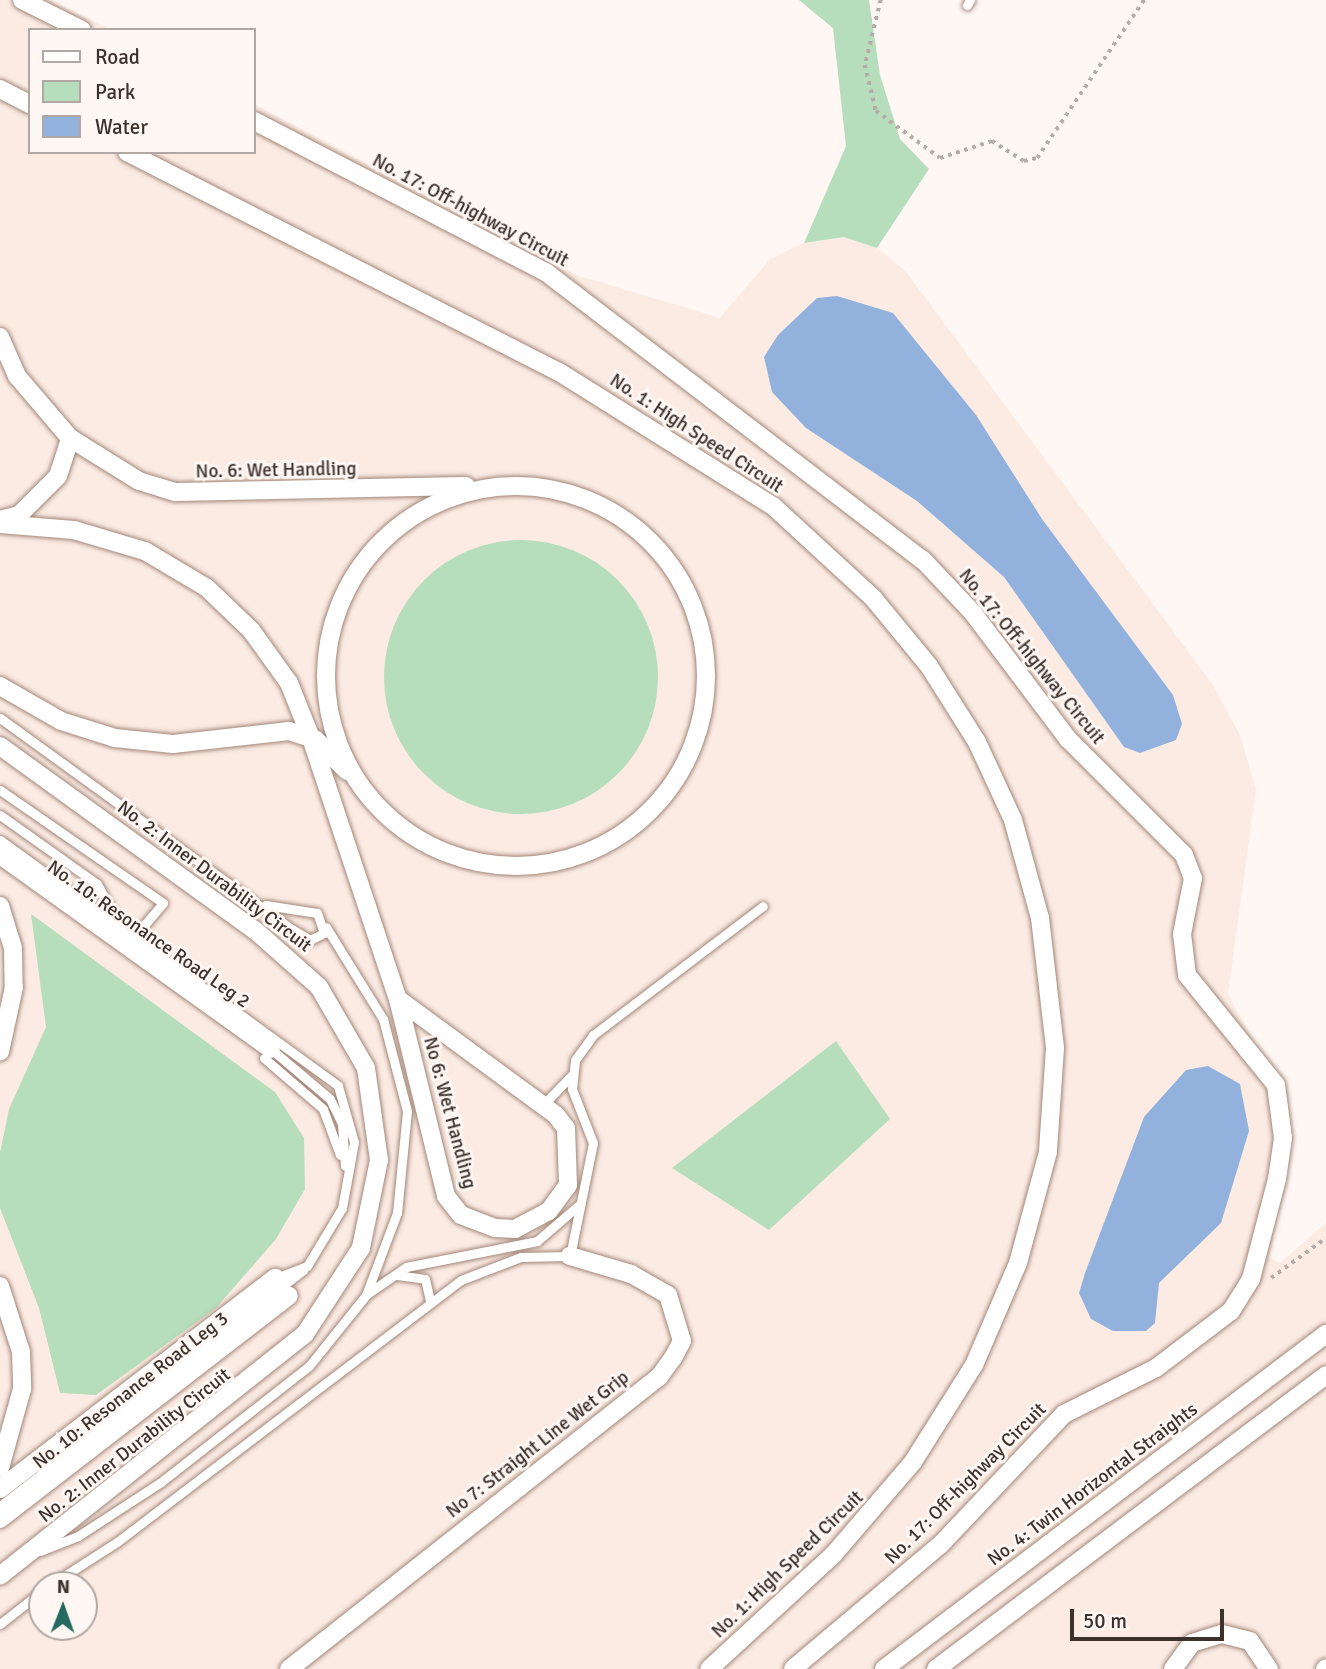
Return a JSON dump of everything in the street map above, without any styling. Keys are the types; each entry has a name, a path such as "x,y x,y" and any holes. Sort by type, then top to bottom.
{"street":[{"path":"22,0 78,28"},
{"path":"0,89 28,103"},
{"name":"No. 17: Off-highway Circuit","path":"256,122 547,273 923,560 1068,738 1171,836 1193,878 1182,934 1187,975 1198,996 1262,1062 1282,1112 1277,1180 1251,1279 1231,1311 1199,1340 1056,1422 940,1545 793,1669"},
{"name":"No. 1: High Speed Circuit","path":"131,154 559,372 772,506 873,598 929,666 976,742 1013,820 1040,918 1055,1048 1048,1152 1018,1263 974,1365 914,1462 833,1555 709,1669"},
{"name":"No. 6: Wet Handling","path":"0,337 17,376 70,439 139,481 175,492 496,485"},
{"path":"0,522 19,514 58,476 70,439"},
{"path":"0,522 74,530 145,551 207,588 251,630 289,683 312,738 352,775 391,820 441,852 499,866 558,862 613,840 659,803 691,753 707,689 700,623 671,563 624,517 575,495 496,485 432,503 389,534 341,597 325,662 330,720 352,775"},
{"path":"0,686 61,721 115,738 173,744 289,731 312,738"},
{"name":"No 6: Wet Handling","path":"312,738 398,999 446,1196 461,1214 515,1229 561,1198 570,1148 566,1128 543,1105 398,999"},
{"name":"No. 2: Inner Durability Circuit","path":"0,746 256,931 319,987 366,1068 379,1160 361,1248 305,1334 0,1576"},
{"name":"No. 10: Resonance Road Leg 2","path":"0,855 267,1053"},
{"path":"0,870 267,1053"},
{"path":"0,906 13,948 14,987 0,1052"},
{"name":"No 7: Straight Line Wet Grip","path":"289,1669 659,1377 673,1358 682,1341 668,1296 631,1274 570,1256"},
{"path":"0,1489 275,1278"},
{"path":"0,1286 21,1352 22,1389 0,1468"},
{"name":"No. 10: Resonance Road Leg 3","path":"0,1519 289,1296"},
{"name":"No. 4: Twin Horizontal Straights","path":"884,1669 1326,1334"},
{"path":"936,1669 1326,1375"},
{"path":"1173,1669 1192,1643 1222,1634 1250,1641 1269,1669"}],"lane":[{"path":"0,718 266,905 310,940 318,939 326,927"},
{"path":"0,790 163,903 134,937"},
{"path":"0,815 97,884 121,928"},
{"path":"0,840 338,1086 354,1142 331,1235 307,1266 289,1296"},
{"path":"266,905 310,910 326,927 383,1020 407,1111 397,1213 366,1295"},
{"path":"543,1105 571,1076 593,1035 763,906"},
{"path":"267,1053 323,1109 345,1175"},
{"path":"72,1571 117,1542 430,1300 501,1262 570,1256 593,1143 571,1076"},
{"path":"26,1557 78,1536 162,1482 309,1366 366,1295 395,1275 428,1261 537,1241 580,1203"},
{"path":"275,1278 307,1266"},
{"path":"0,1506 307,1266"},
{"path":"395,1275 425,1279 430,1300"},
{"path":"0,1624 28,1602"}],"path":[{"path":"881,0 865,65 876,111 940,158 992,142 1024,161 1037,158 1144,0"},
{"path":"1251,1279 1287,1270 1326,1238"}],"shaded area":[{"path":"0,0 49,0 108,28 28,28 28,154 256,154 256,105 576,275 720,318 770,259 804,243 844,237 877,248 906,272 1213,685 1240,735 1256,789 1228,994 1281,1092 1282,1182 1270,1257 1280,1263 1326,1223 1326,1669 0,1669"}],"green space":[{"path":"799,0 869,0 880,75 900,139 929,169 877,248 844,237 804,243 846,146 833,28"},
{"path":"521,540 561,546 597,563 618,580 635,601 652,637 658,677 652,717 635,753 618,774 597,791 561,808 521,814 481,808 445,791 424,774 407,753 390,717 384,677 390,637 407,601 424,580 445,563 481,546"},
{"path":"31,914 275,1092 304,1138 305,1189 276,1239 216,1308 96,1395 60,1393 39,1308 0,1208 0,1153 9,1109 46,1027"},
{"path":"836,1041 890,1119 769,1230 672,1168"}],"water":[{"path":"837,296 893,313 976,415 1042,519 1173,695 1182,724 1176,740 1140,753 1124,747 1004,577 917,501 806,428 772,392 764,357 778,335 817,298"},
{"path":"1208,1066 1240,1084 1249,1131 1221,1223 1159,1283 1155,1323 1146,1331 1113,1331 1091,1319 1079,1293 1085,1273 1144,1117 1186,1070"}]}
